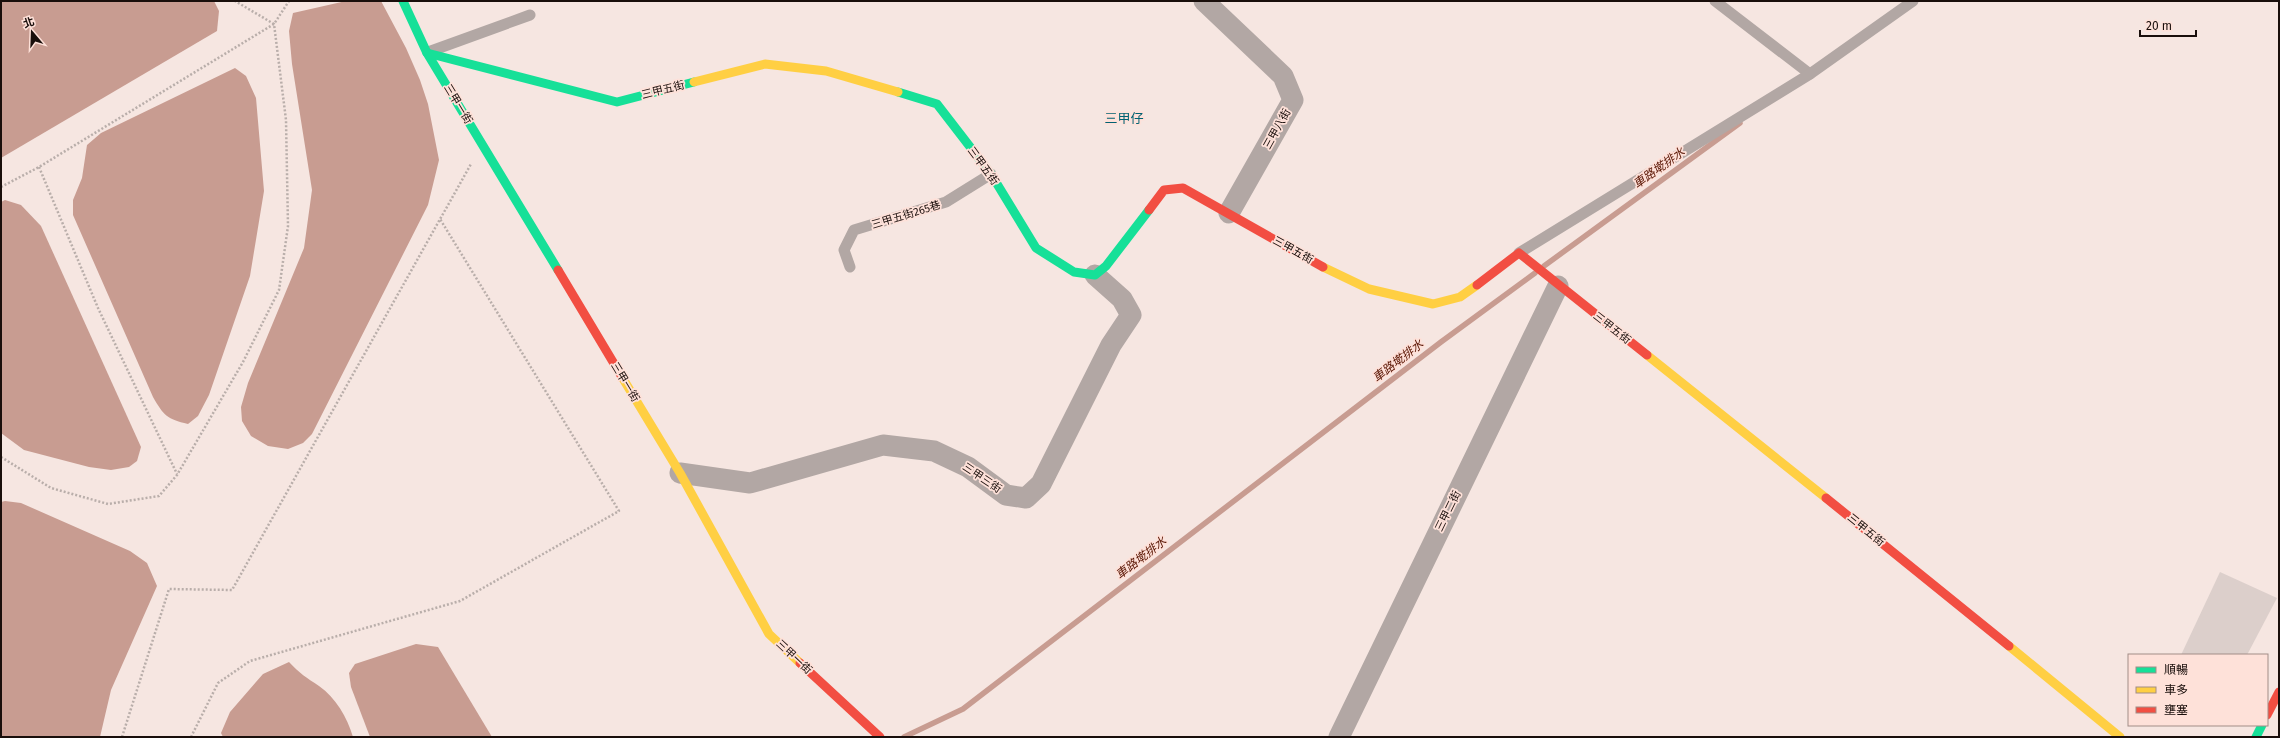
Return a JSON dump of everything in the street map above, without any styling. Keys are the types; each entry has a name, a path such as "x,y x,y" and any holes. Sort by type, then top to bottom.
{"street":[{"name":"三甲一街","path":"403,1 427,52 680,473 769,634 879,737"},
{"name":"三甲八街","path":"1204,1 1283,76 1293,100 1230,213"},
{"name":"三甲五街","path":"427,52 617,102 765,64 826,71 937,104 990,174 1036,248 1074,272 1095,275 1106,266 1164,190 1183,188 1230,213 1300,255 1369,289 1433,304 1460,297 1519,253 1558,286 1860,525 2120,737"},
{"name":"三甲三街","path":"680,473 750,483 883,445 934,451 968,467 1006,495 1026,498 1040,484 1111,345 1131,315 1122,299 1095,275"},
{"name":"三甲二街","path":"1338,737 1558,286"},
{"path":"2268,713 2279,692"},
{"path":"2256,737 2262,726"}],"lane":[{"path":"1715,1 1810,74"},
{"path":"1519,253 1810,74 1913,1"},
{"path":"427,52 530,15"},
{"name":"三甲五街265巷","path":"850,267 844,250 854,230 946,202 990,174"}],"path":[{"path":"235,1 274,24"},
{"path":"1,187 39,167 274,24 289,1"},
{"path":"1,457 51,488 108,504 159,496 177,475 243,362 279,290 288,226 286,120 274,24"},
{"path":"122,737 169,589 232,590 482,144"},
{"path":"39,167 98,308 177,475"},
{"path":"191,737 218,683 250,661 460,601 619,511 440,219"}],"shaded area":[{"path":"1,1 214,1 219,11 217,31 1,158"},
{"path":"346,1 381,1 406,48 420,80 428,104 439,160 428,205 312,434 303,443 288,449 268,446 251,436 242,421 241,407 248,383 304,248 312,190 292,64 289,31 293,13"},
{"path":"235,68 246,76 256,98 264,191 250,276 209,395 198,416 188,424 175,420 163,413 153,397 73,215 73,200 82,178 87,145 101,133"},
{"path":"5,200 21,205 41,226 141,447 137,461 129,467 111,470 89,467 24,450 1,433 1,202"},
{"path":"1,502 21,503 130,551 147,563 157,586 111,690 100,737 1,737"},
{"path":"416,644 438,647 492,737 370,737 351,687 349,673 355,664"},
{"path":"289,662 331,696 348,722 353,737 223,737 221,733 230,712 263,674"}],"building":[{"path":"2220,572 2277,598 2248,654 2181,654"}],"waterway":[{"name":"車路墘排水","path":"1544,266 1740,123"},
{"name":"車路墘排水","path":"904,737 963,709 1441,342 1535,273"}],"traffic: fast":[{"path":"403,1 427,53 558,270"},
{"path":"427,53 617,102 694,82"},
{"path":"898,92 937,104 991,174 1036,248 1074,272 1095,275 1106,266 1149,210"},
{"path":"2256,737 2262,726"}],"traffic: slow":[{"path":"694,82 765,64 826,71 898,92"},
{"path":"1323,267 1369,289 1433,304 1460,297 1477,285"},
{"path":"1647,355 1826,498"},
{"path":"622,377 680,473 769,634 800,663"},
{"path":"2009,646 2120,737"}],"traffic: jam":[{"path":"1149,210 1164,190 1183,188 1323,267"},
{"path":"1477,285 1519,253 1647,355"},
{"path":"558,270 622,377"},
{"path":"1826,498 2009,646"},
{"path":"800,663 880,737"},
{"path":"2268,713 2279,692"}],"district":[{"name":"三甲仔","path":"1124,118"}]}
